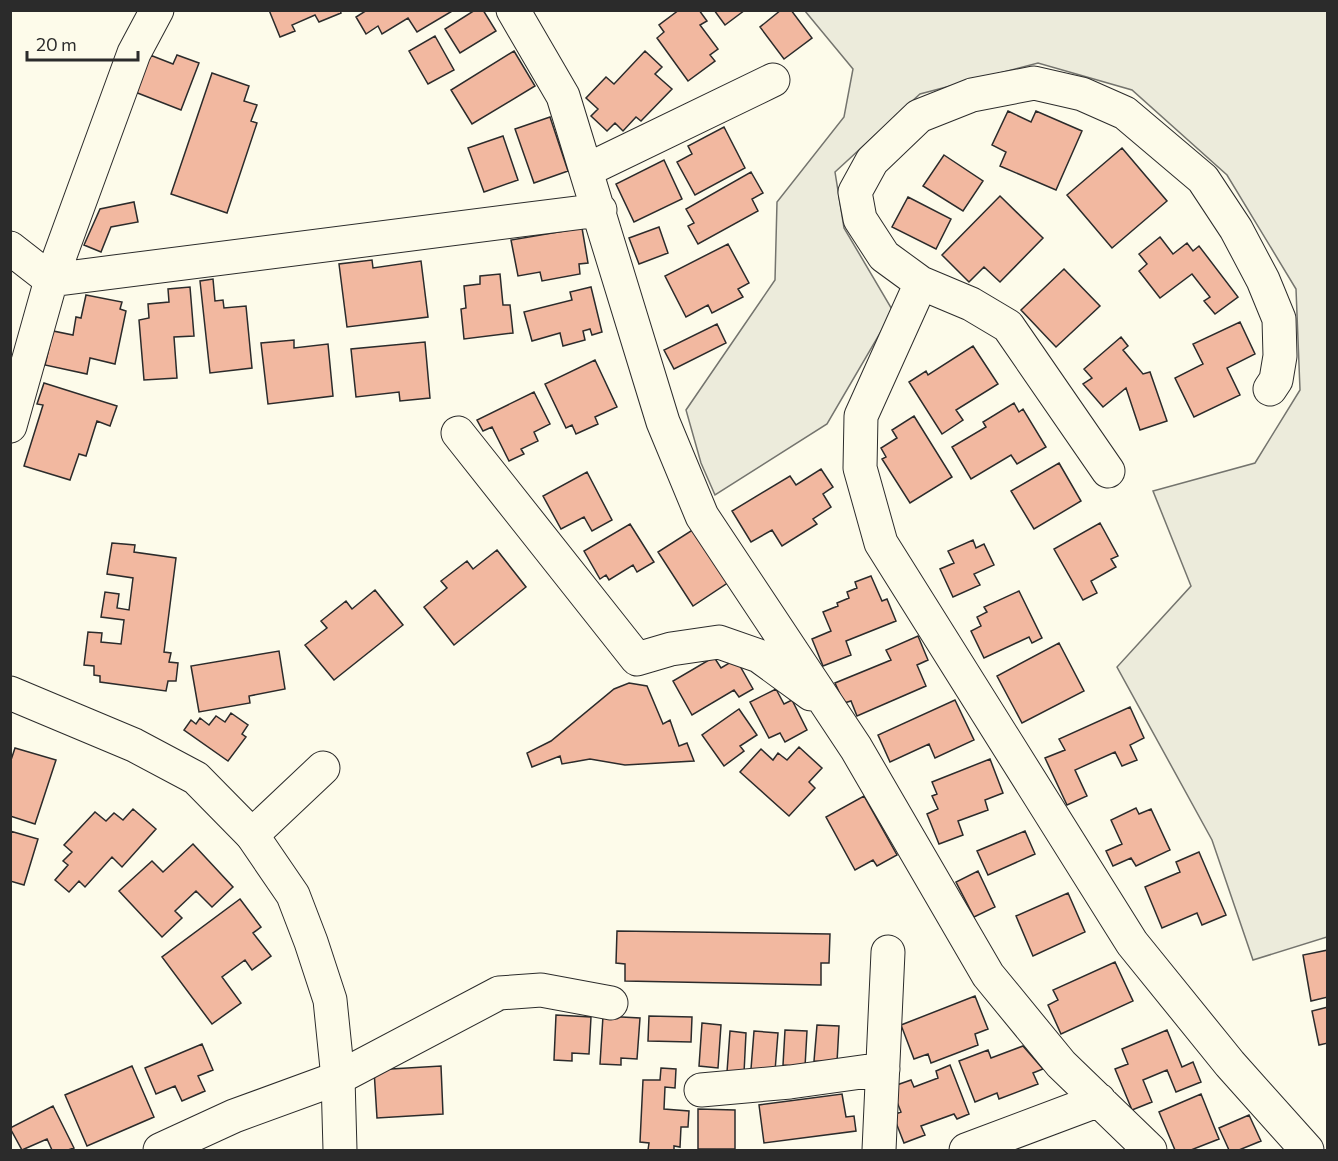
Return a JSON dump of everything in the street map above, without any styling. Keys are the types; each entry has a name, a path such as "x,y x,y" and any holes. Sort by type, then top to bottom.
{"street":[{"path":"10,426 51,280 134,53 157,10"},
{"path":"513,10 563,96 600,210 663,422 702,516 856,748 988,975 1061,1064 1150,1150"},
{"path":"587,170 773,80"},
{"path":"1108,471 1008,326 971,304 921,283 884,256 860,219 855,192 872,161 919,116 972,95 1034,83 1082,94 1125,113 1203,179 1236,229 1263,280 1279,319 1280,356 1276,380 1270,389"},
{"path":"10,248 51,280 600,210"},
{"path":"921,283 861,416 860,468 881,543 1132,943 1230,1064 1307,1150"},
{"path":"458,433 637,659 671,649 720,642 759,656 830,707"},
{"path":"10,693 134,745 196,778 252,835 292,895 311,942 330,1000 338,1078 340,1150"},
{"path":"252,835 323,768"},
{"path":"879,1150 888,952"},
{"path":"160,1150 234,1116 338,1078 500,993 542,990 611,1003"},
{"path":"701,1090 789,1082 883,1069"},
{"path":"966,1150 1099,1100"}],"shaded area":[{"path":"805,11 1327,11 1327,937 1253,960 1212,840 1117,667 1191,586 1153,491 1255,463 1300,390 1296,289 1227,175 1132,90 1038,63 920,94 835,172 844,228 893,311 827,424 715,495 701,463 686,410 775,280 777,202 844,117 853,69"}],"building":[{"path":"269,10 340,10 341,13 319,22 315,15 292,25 295,31 280,37"},
{"path":"367,10 454,10 417,32 408,18 382,34 378,26 366,34 356,17"},
{"path":"475,10 483,10 496,31 460,53 445,29"},
{"path":"679,10 699,10 707,21 700,25 718,49 710,55 715,61 688,81 657,38 664,32 659,25"},
{"path":"714,10 745,10 725,25"},
{"path":"781,10 791,10 812,38 784,59 760,27"},
{"path":"435,36 454,70 428,84 409,51"},
{"path":"514,51 535,86 472,124 451,90"},
{"path":"645,51 662,67 655,74 672,89 641,121 636,117 623,131 615,123 607,131 591,116 598,109 586,98 606,77 614,84"},
{"path":"150,55 173,64 177,55 199,63 181,110 135,92"},
{"path":"212,73 249,86 244,101 257,105 251,121 257,123 227,213 171,194"},
{"path":"1008,111 1031,122 1036,111 1082,131 1056,190 1000,166 1006,152 992,145"},
{"path":"550,117 568,171 534,183 515,129"},
{"path":"724,127 745,168 695,195 677,162 692,154 688,146"},
{"path":"503,136 518,180 484,192 468,148"},
{"path":"1122,148 1167,201 1112,248 1067,195"},
{"path":"944,155 983,181 963,211 923,186"},
{"path":"664,160 682,199 634,222 616,184"},
{"path":"751,172 763,193 752,199 758,211 698,244 688,226 694,223 686,209"},
{"path":"1000,196 1043,238 1000,282 984,267 969,282 942,255"},
{"path":"908,197 951,219 936,249 892,227"},
{"path":"134,202 138,222 111,227 101,252 84,245 100,209"},
{"path":"659,227 668,253 639,264 629,238"},
{"path":"582,228 588,263 579,264 580,274 542,281 540,272 518,276 511,240"},
{"path":"1160,237 1173,254 1187,243 1193,251 1199,246 1238,297 1215,314 1204,301 1210,297 1192,274 1160,298 1139,271 1147,264 1139,254"},
{"path":"728,244 749,283 738,289 743,297 712,313 708,305 686,317 665,276"},
{"path":"372,260 373,268 421,261 428,317 347,327 339,264"},
{"path":"1064,269 1100,306 1056,347 1021,310"},
{"path":"500,274 503,305 510,305 513,333 464,339 461,309 466,308 464,286 480,284 480,276"},
{"path":"213,279 215,301 223,300 224,308 246,306 252,368 210,373 200,281"},
{"path":"190,287 194,336 174,337 177,378 144,380 139,320 149,318 148,304 169,302 168,289"},
{"path":"591,287 602,332 592,335 590,329 583,331 585,340 563,346 560,333 532,341 524,312 572,300 570,292"},
{"path":"86,295 122,302 120,309 126,311 115,364 90,358 87,374 45,365 53,331 73,335 76,317 81,318"},
{"path":"1240,322 1255,354 1227,368 1240,395 1194,417 1175,378 1203,364 1193,344"},
{"path":"717,324 726,343 674,369 664,350"},
{"path":"1121,337 1128,346 1123,350 1143,374 1150,372 1167,421 1140,430 1126,388 1103,407 1083,384 1092,378 1084,369"},
{"path":"294,340 294,348 328,344 333,396 268,404 261,343"},
{"path":"425,342 430,398 400,401 399,392 356,397 351,349"},
{"path":"973,346 998,384 956,410 963,420 942,434 909,382 926,371 928,375"},
{"path":"595,360 617,407 595,417 598,424 576,434 572,425 566,428 545,384"},
{"path":"44,383 117,406 110,426 97,421 86,456 79,454 70,480 24,466 43,405 37,404"},
{"path":"534,392 550,424 534,432 538,441 521,449 524,454 509,461 492,427 483,431 477,420"},
{"path":"1014,403 1019,412 1023,409 1046,447 1017,464 1011,455 971,479 952,447 986,427 983,422"},
{"path":"914,416 952,477 910,503 882,459 886,457 881,448 897,438 892,430"},
{"path":"1059,463 1081,501 1034,529 1011,491"},
{"path":"821,469 833,487 823,494 831,507 813,519 817,524 782,546 772,530 751,542 732,511 790,476 796,485"},
{"path":"587,472 612,520 592,531 584,517 561,529 543,496"},
{"path":"1100,523 1118,556 1111,559 1116,567 1091,581 1097,593 1083,600 1054,549"},
{"path":"630,524 654,562 637,572 633,565 609,580 606,575 600,579 584,551"},
{"path":"694,529 729,582 693,606 658,552"},
{"path":"973,540 976,548 984,544 994,565 974,574 980,585 953,597 940,569 954,563 948,551"},
{"path":"112,543 135,545 134,552 176,558 164,652 171,653 169,662 178,663 176,681 168,681 166,691 100,682 100,676 94,675 94,666 84,665 88,632 102,633 101,642 121,644 124,620 101,617 105,592 119,594 117,608 129,610 133,578 107,574"},
{"path":"497,550 526,587 454,645 424,607 447,588 441,581 467,561 473,569"},
{"path":"871,576 882,601 887,599 896,621 846,641 851,655 823,666 812,639 831,631 823,612 838,606 837,603 849,598 847,592 857,588 855,582"},
{"path":"375,590 403,625 334,680 305,645 327,628 321,621 346,601 352,609"},
{"path":"1019,591 1042,638 1032,643 1029,637 984,658 971,631 981,626 977,617 987,612 984,607"},
{"path":"918,636 928,660 917,665 926,686 857,716 851,701 844,703 835,683 891,660 886,650"},
{"path":"1059,643 1084,691 1022,723 997,676"},
{"path":"279,651 285,689 249,696 250,703 199,712 191,666"},
{"path":"714,657 721,668 736,659 753,689 739,697 734,690 692,715 673,681"},
{"path":"629,683 647,686 663,724 670,720 679,746 687,743 694,761 625,765 590,759 562,764 560,756 532,767 527,753 551,741 614,689"},
{"path":"776,689 784,704 792,700 807,730 785,742 780,733 769,738 750,702"},
{"path":"955,700 974,740 935,758 929,744 890,762 878,735"},
{"path":"1130,707 1144,738 1130,745 1137,760 1122,766 1115,752 1075,770 1087,796 1067,805 1045,758 1065,750 1059,739"},
{"path":"739,709 757,735 740,746 744,751 724,766 702,735"},
{"path":"231,713 248,725 242,734 246,737 228,761 184,730 191,720 196,724 200,718 209,725 216,716 225,722"},
{"path":"799,747 822,768 809,782 815,788 789,816 740,772 761,749 773,760 778,753 787,760"},
{"path":"15,748 56,760 35,824 10,816 10,763"},
{"path":"990,759 1003,793 985,800 988,810 958,821 963,835 939,844 927,814 938,809 932,796 937,794 932,782"},
{"path":"864,796 897,855 877,866 873,860 855,870 826,817"},
{"path":"1136,808 1139,814 1151,809 1170,850 1136,866 1131,858 1113,866 1106,851 1122,844 1111,820"},
{"path":"133,809 156,829 122,867 112,857 85,887 79,881 69,892 55,880 68,865 63,861 72,852 64,845 95,812 106,821 114,813 123,820"},
{"path":"10,831 38,839 24,885 10,881"},
{"path":"1025,831 1035,854 988,875 977,851"},
{"path":"193,844 233,887 212,907 196,891 175,911 182,918 162,937 119,891 152,861 163,872"},
{"path":"1199,852 1226,915 1202,925 1197,913 1162,928 1145,887 1180,872 1176,862"},
{"path":"978,871 995,907 974,917 956,882"},
{"path":"1068,893 1085,932 1033,956 1016,916"},
{"path":"240,899 261,927 253,933 271,956 252,970 245,960 222,977 241,1003 212,1024 162,957"},
{"path":"617,931 830,934 829,963 821,963 821,985 625,981 625,964 616,963"},
{"path":"1328,950 1328,997 1311,1001 1303,955"},
{"path":"1115,962 1133,1001 1061,1034 1048,1005 1058,1000 1053,990"},
{"path":"975,996 988,1029 975,1034 978,1045 931,1063 928,1054 914,1059 901,1025"},
{"path":"1328,1007 1328,1043 1319,1045 1312,1011"},
{"path":"556,1015 591,1017 589,1054 572,1053 572,1061 554,1060"},
{"path":"603,1016 640,1018 637,1059 621,1058 621,1065 600,1064"},
{"path":"649,1016 692,1017 691,1042 648,1041"},
{"path":"702,1023 721,1025 718,1068 699,1066"},
{"path":"817,1025 839,1026 837,1062 814,1061"},
{"path":"785,1030 807,1031 805,1067 783,1065"},
{"path":"1167,1030 1182,1067 1193,1062 1201,1082 1176,1092 1167,1070 1143,1080 1152,1102 1132,1110 1115,1069 1128,1064 1122,1049"},
{"path":"730,1031 746,1033 744,1073 727,1072"},
{"path":"754,1031 778,1033 775,1071 751,1069"},
{"path":"202,1044 213,1070 198,1076 205,1091 182,1101 175,1086 156,1094 145,1068"},
{"path":"1023,1046 1043,1069 1033,1073 1038,1084 999,1099 997,1093 975,1102 959,1061 988,1050 991,1058"},
{"path":"950,1065 969,1114 957,1119 954,1114 921,1126 925,1135 904,1143 893,1115 901,1112 891,1087 911,1080 914,1087 938,1078 936,1071"},
{"path":"132,1066 154,1117 87,1146 65,1095"},
{"path":"441,1066 443,1114 377,1118 374,1070"},
{"path":"661,1068 676,1069 675,1088 665,1087 664,1109 689,1111 688,1127 681,1127 680,1147 674,1146 674,1150 648,1150 649,1143 640,1142 643,1080 660,1080"},
{"path":"842,1094 846,1117 854,1116 856,1131 764,1143 759,1105"},
{"path":"1201,1094 1219,1139 1191,1150 1175,1150 1159,1112"},
{"path":"53,1106 74,1148 52,1150 47,1139 22,1150 10,1128"},
{"path":"698,1109 735,1110 735,1149 698,1149"},
{"path":"1249,1115 1261,1141 1239,1150 1229,1150 1219,1128"}]}
